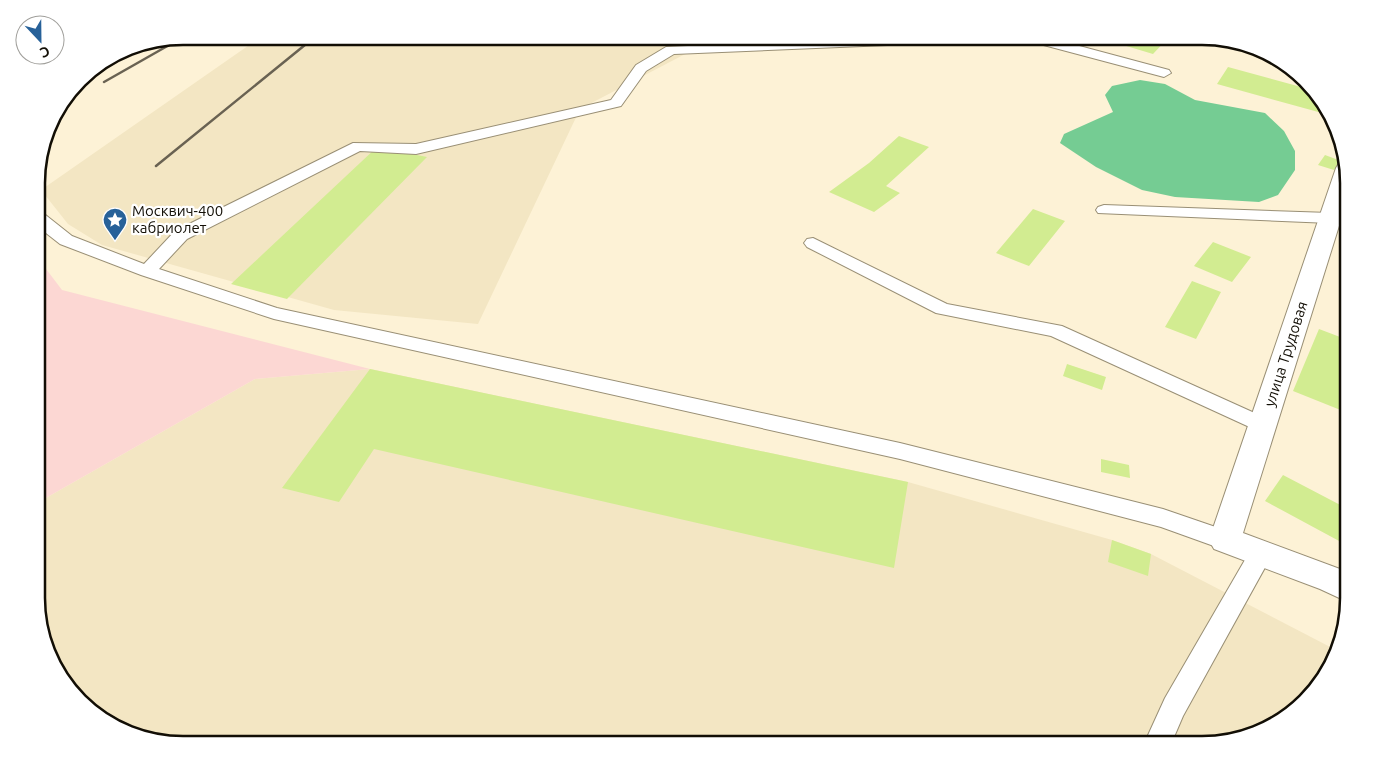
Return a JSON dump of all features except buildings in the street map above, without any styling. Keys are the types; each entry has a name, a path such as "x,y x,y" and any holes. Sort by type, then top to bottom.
{"street":[{"name":"улица Трудовая","path":"1225,540 1340,187"},
{"path":"1225,540 1332,578 1340,583"}],"lane":[{"path":"147,271 181,235 358,146 416,149 616,103 641,68 671,50 791,45"},
{"path":"1060,45 1164,73"},
{"path":"1104,210 1330,218"},
{"path":"45,223 66,240 147,271 274,313 900,451 1163,518 1225,540"},
{"path":"813,243 942,309 1056,330 1263,425"},
{"path":"1161,736 1174,707 1261,553"}],"shaded area":[{"path":"249,45 695,45 689,52 580,109 478,324 334,310 102,245 68,224 45,195 45,187"},
{"path":"1140,80 1165,84 1195,100 1265,113 1284,131 1295,151 1295,170 1278,195 1259,202 1175,197 1142,190 1096,167 1060,143 1064,134 1113,112 1105,95 1112,86"},
{"path":"45,268 62,290 370,369 255,379 45,498"},
{"path":"370,369 908,482 1112,540 1151,554 1331,647 1321,667 1306,689 1279,713 1246,729 1211,736 183,736 147,731 114,717 85,696 68,675 56,651 46,616 45,498 255,379"}],"railway":[{"path":"156,166 305,45"},
{"path":"104,82 168,46"}],"place":[{"name":"Москвич-400 кабриолет","path":"115,241"}]}
